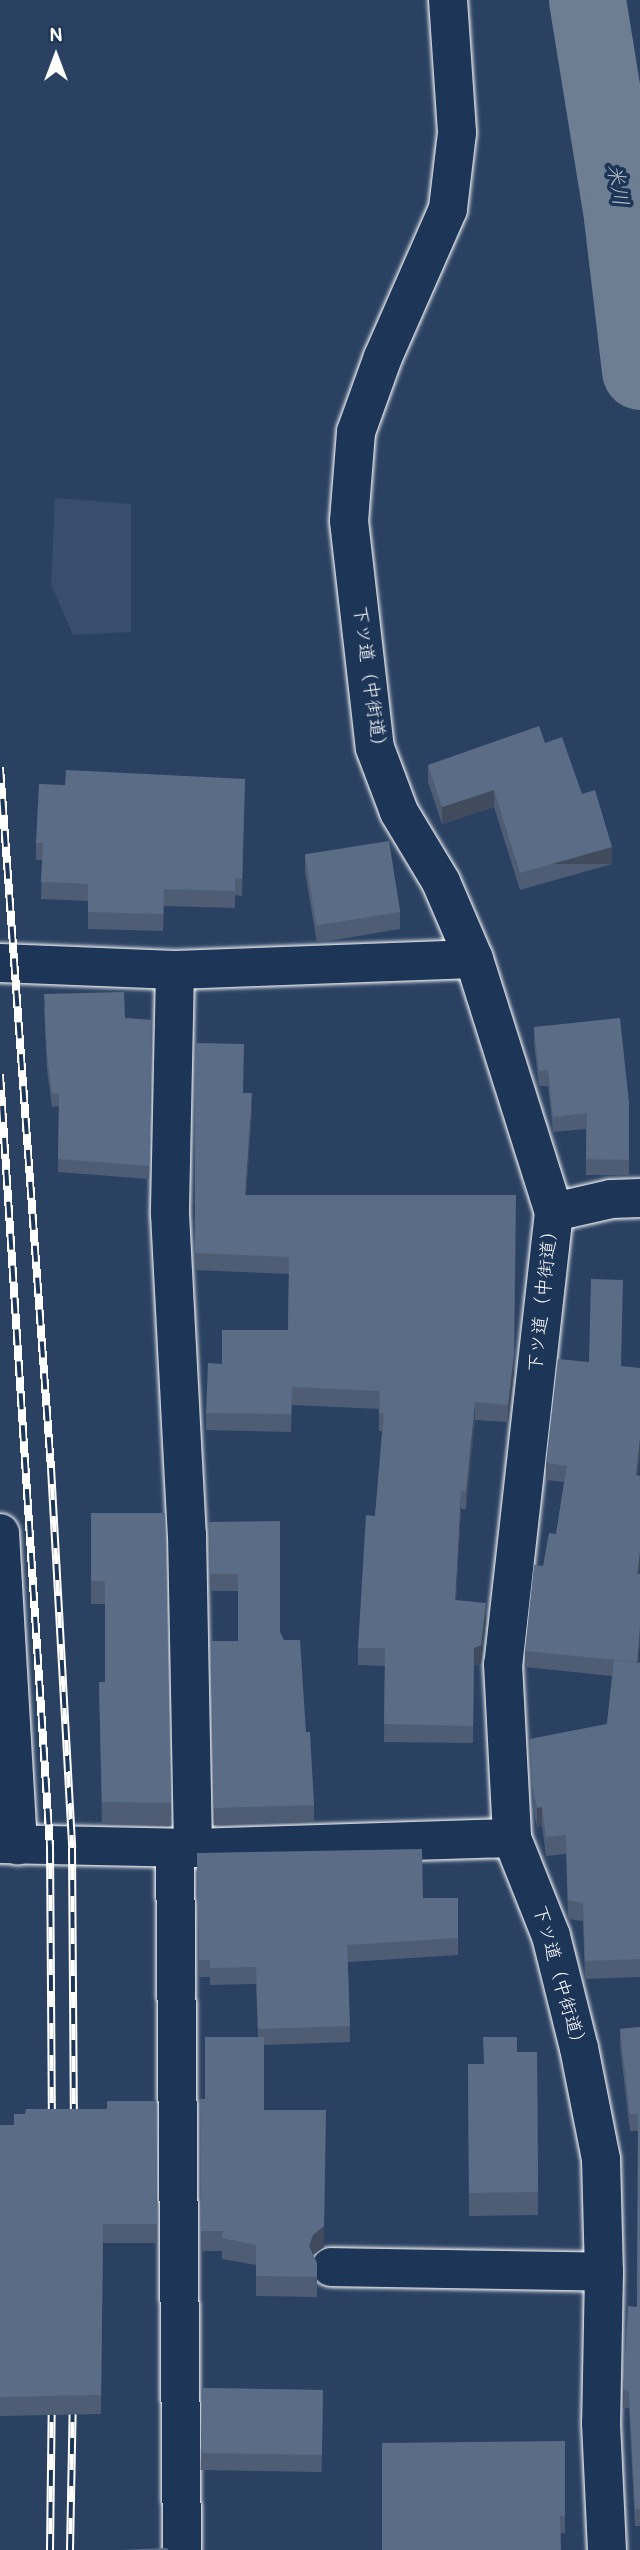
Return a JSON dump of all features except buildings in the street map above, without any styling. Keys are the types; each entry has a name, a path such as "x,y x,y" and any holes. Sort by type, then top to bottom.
{"street":[{"name":"下ツ道（中街道）","path":"448,0 457,133 448,209 383,357 356,432 349,521 375,748 399,812 441,882 474,959 554,1212 503,1664 512,1838 551,1936 579,2048 601,2159 604,2272 601,2423 607,2550"},
{"path":"0,963 175,970 474,959"},
{"path":"175,970 170,1214 187,1534 182,2550 213,2550"},
{"path":"554,1212 626,1199"},
{"path":"0,1533 9,1845 184,1848 512,1838"},
{"path":"331,2267 604,2272"}],"shaded area":[{"path":"55,498 131,504 131,632 73,635 51,585"}],"waterway":[{"name":"米川","path":"587,0 622,217 640,371"}],"railway":[{"path":"0,767 51,1468 72,1848 74,2130"},
{"path":"0,1074 50,1847 52,2130"},
{"path":"50,2550 52,2396"},
{"path":"70,2550 73,2396"}]}
